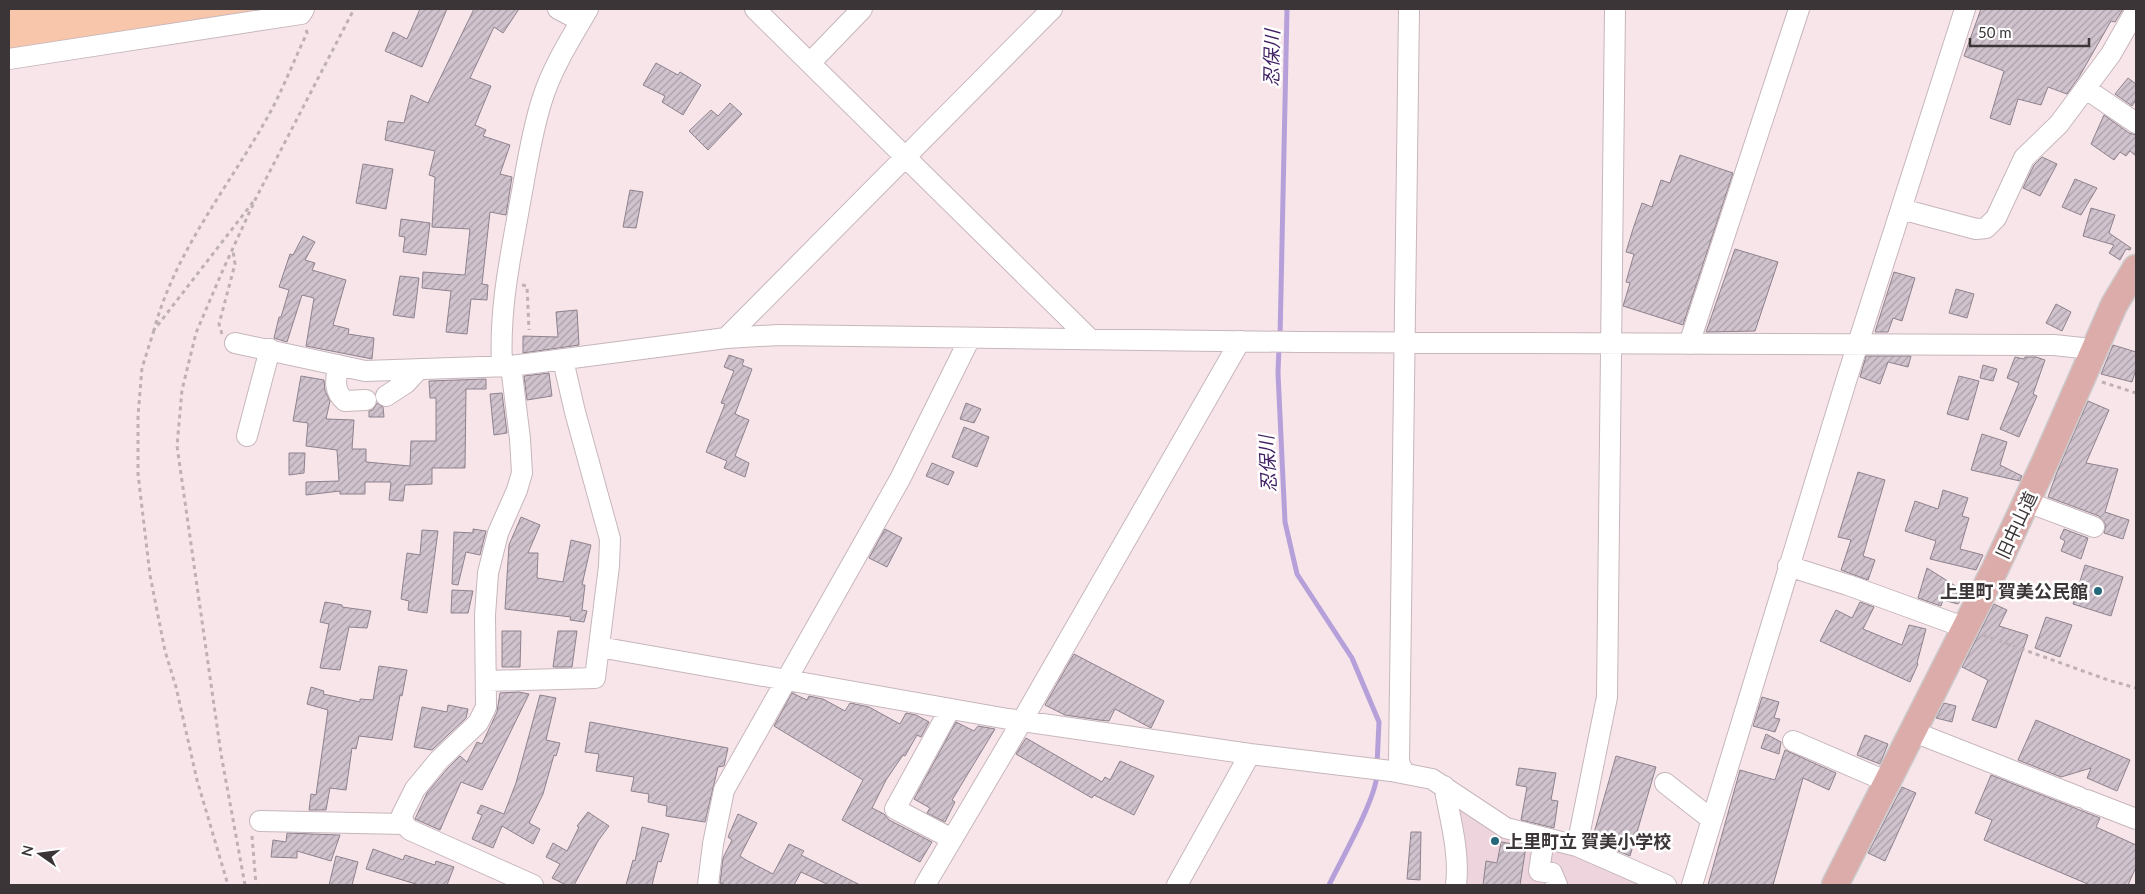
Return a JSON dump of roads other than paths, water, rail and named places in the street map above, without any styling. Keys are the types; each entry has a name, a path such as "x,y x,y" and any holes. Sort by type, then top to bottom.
{"main road":[{"name":"旧中山道","path":"1835,885 1966,628 2027,502 2122,290 2136,268"}],"street":[{"path":"533,885 410,830 404,824 402,815 415,790 439,760 478,723 485,712 487,702 485,615 488,573 498,533 517,490 522,473 520,438 500,333 505,284 531,144 542,99 558,61 585,15 558,9"},
{"path":"755,9 1089,338"},
{"path":"810,63 862,9"},
{"path":"726,338 1052,9"},
{"path":"1396,772 1399,762 1409,9"},
{"path":"1577,846 1607,697 1615,9"},
{"path":"1689,344 1799,9"},
{"path":"1692,885 1711,819 1731,761 1788,566 1965,9"},
{"path":"1901,209 1976,229 1990,226 1996,218 2024,158 2059,124 2111,54 2136,10"},
{"path":"9,59 303,12"},
{"path":"2086,88 2136,123"},
{"path":"235,343 270,349 365,371 506,366 726,338 779,335 1290,342 2054,345 2082,348 2093,352"},
{"path":"708,885 712,844 724,790 900,479 970,338"},
{"path":"925,885 1022,721 1240,341"},
{"path":"247,436 270,349"},
{"path":"487,681 595,678 609,566 610,540 574,412 563,360"},
{"path":"338,365 336,390 339,397 345,401 376,398 406,383 419,369"},
{"path":"2027,502 2094,527"},
{"path":"1788,566 1848,585 1966,628"},
{"path":"599,647 950,710 1250,754 1366,767 1432,779 1506,828 1577,846 1666,885"},
{"path":"950,710 895,809 952,839"},
{"path":"1914,732 2136,818"},
{"path":"1793,741 1888,782"},
{"path":"1177,885 1250,754"},
{"path":"1665,783 1711,819"},
{"path":"1444,786 1456,853 1456,885"},
{"path":"260,821 404,824"},
{"path":"1544,839 1539,871 1552,874 1557,885"}],"waterway":[{"name":"忍保川","path":"1280,338 1287,9"},
{"name":"忍保川","path":"1279,347 1278,373 1285,522 1297,574 1352,658 1379,722 1377,765"},
{"name":"忍保川","path":"1329,885 1365,814 1377,774"}],"place":[{"name":"上里町 賀美公民館","path":"2098,591"},
{"name":"上里町立 賀美小学校","path":"1495,841"}]}
